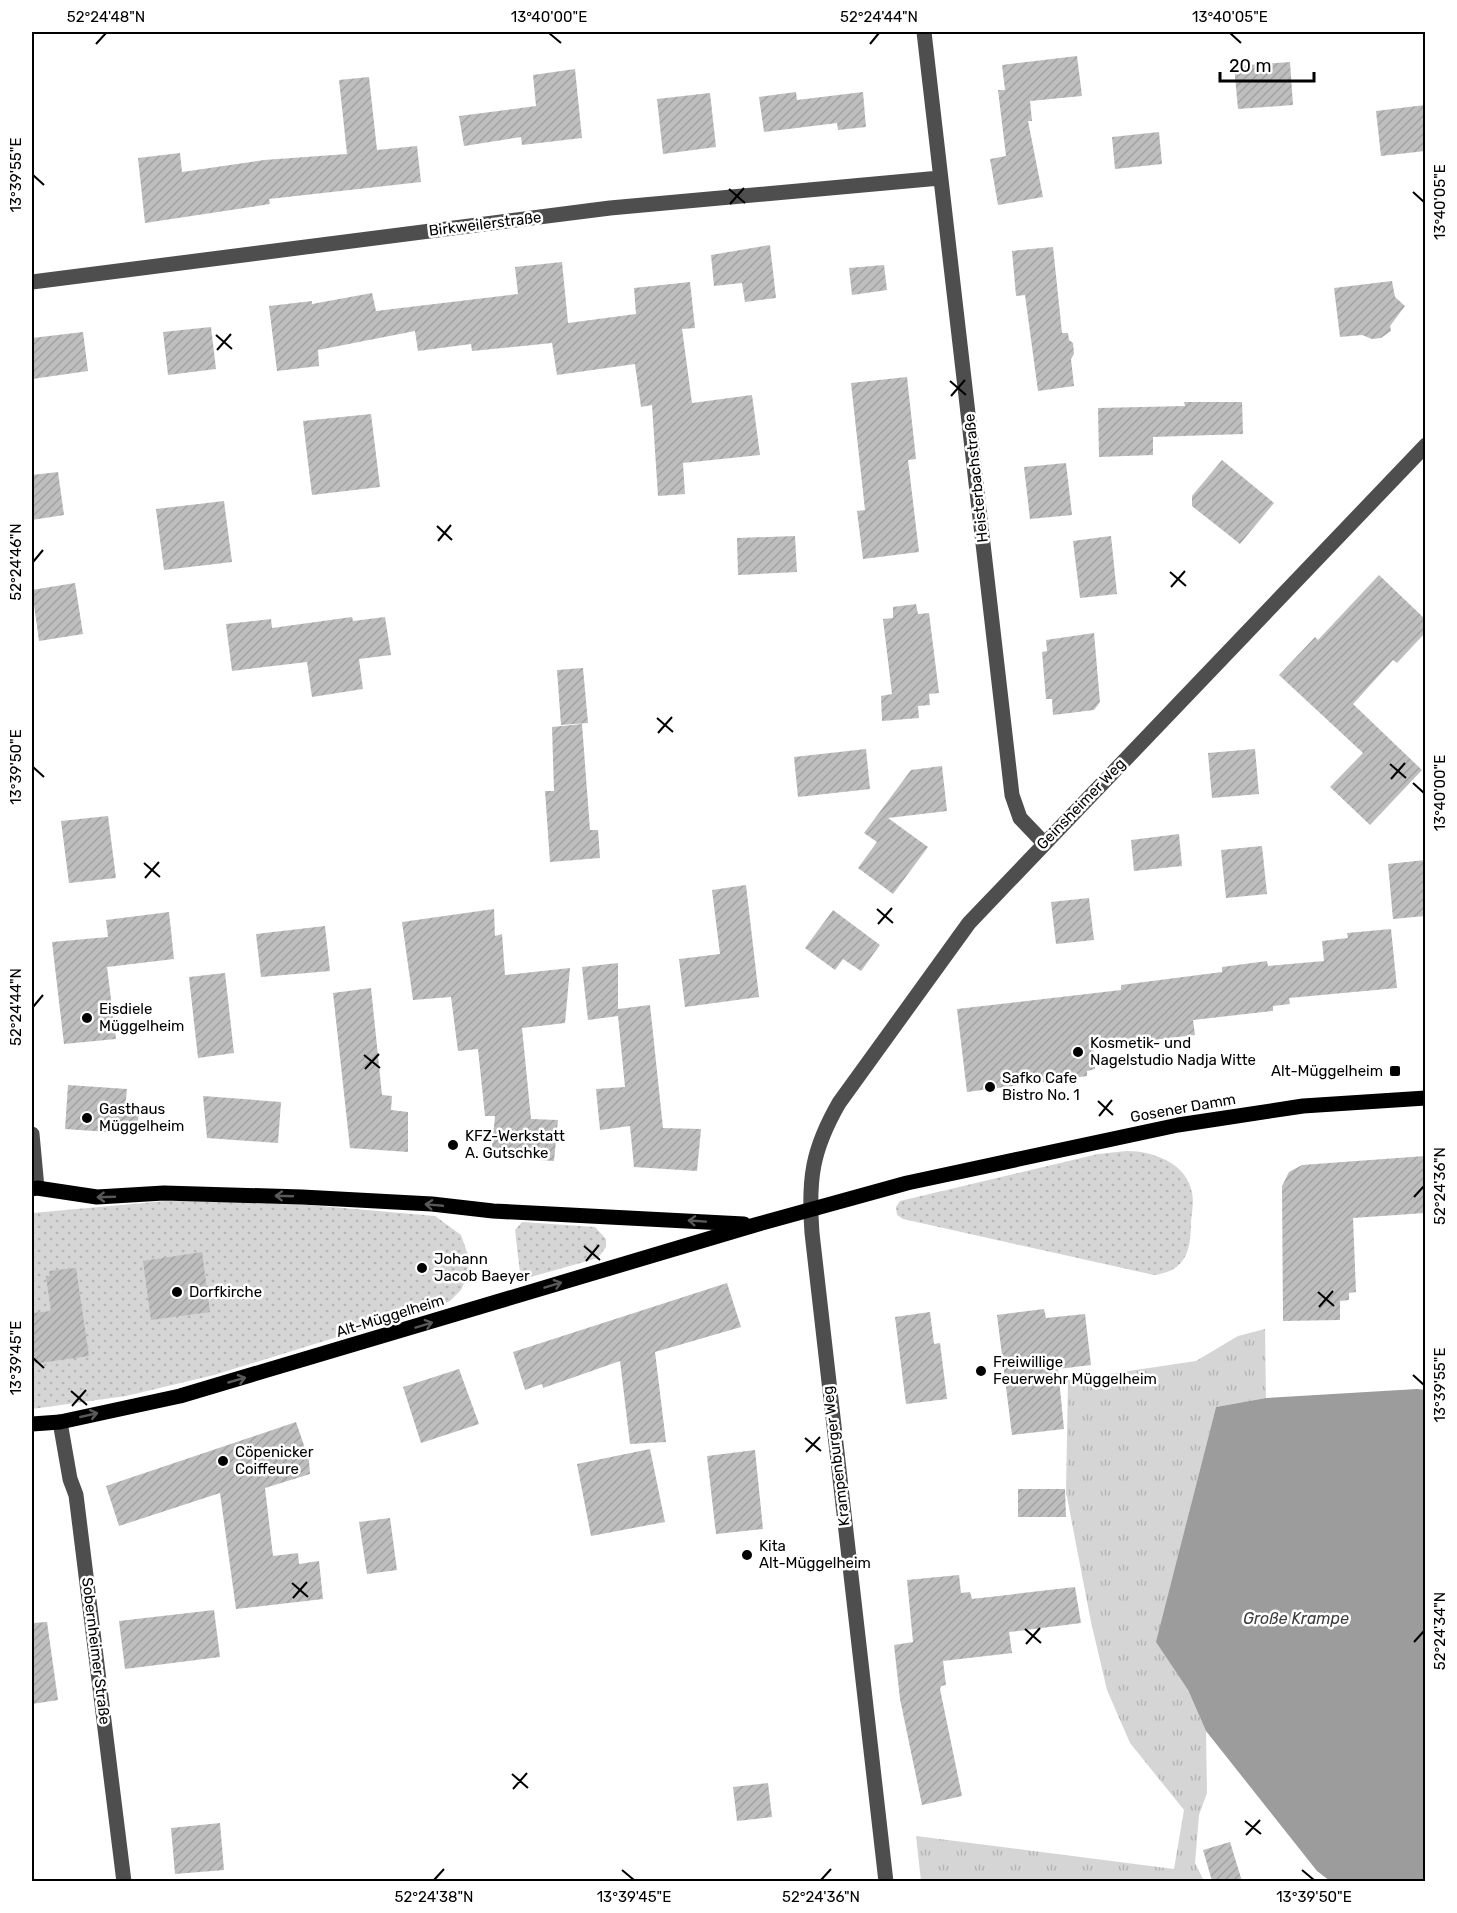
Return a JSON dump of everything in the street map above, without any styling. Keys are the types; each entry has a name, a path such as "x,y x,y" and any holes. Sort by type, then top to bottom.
{"main road":[{"name":"Gosener Damm","path":"810,1210 907,1182 1178,1125 1303,1106 1425,1098"},
{"name":"Alt-Müggelheim","path":"34,1188 97,1197 164,1193 290,1196 432,1204 493,1211 756,1225"},
{"name":"Alt-Müggelheim","path":"32,1424 60,1422 180,1396 810,1210"}],"street":[{"name":"Heisterbachstraße","path":"924,32 940,178 957,300 1012,795 1020,818 1043,842"},
{"name":"Birkweilerstraße","path":"32,282 610,208 940,178"},
{"name":"Geinsheimer Weg","path":"810,1210 811,1173 824,1130 839,1103 969,923 1043,842 1425,445"},
{"path":"32,1134 34,1188"},
{"name":"Krampenburger Weg","path":"810,1210 832,1422 839,1466 886,1881"},
{"name":"Sobernheimer Straße","path":"60,1422 70,1479 76,1495 124,1881"}],"green space":[{"path":"1127,1151 1158,1156 1176,1167 1189,1183 1193,1203 1188,1249 1180,1264 1165,1273 1154,1275 903,1219 897,1215 896,1207 900,1201 1098,1154"},
{"path":"177,1200 250,1200 435,1216 461,1235 469,1258 468,1275 461,1290 450,1301 441,1305 214,1375 126,1396 32,1409 32,1213"},
{"path":"522,1222 595,1227 606,1239 606,1247 598,1258 527,1278 520,1273 515,1230"},
{"path":"1265,1329 1266,1398 1216,1407 1178,1557 1163,1652 1188,1690 1206,1731 1207,1793 1199,1815 1195,1863 1204,1881 921,1881 916,1836 1174,1869 1184,1810 1130,1743 1107,1690 1091,1622 1066,1492 1068,1380 1196,1361 1238,1336"}],"water":[{"name":"Große Krampe","path":"1426,1390 1425,1881 1330,1881 1317,1871 1206,1731 1188,1690 1156,1642 1216,1407 1266,1398"}],"building":[{"path":"1077,56 1082,96 1030,101 1032,121 1028,121 1043,197 998,205 990,159 1006,156 998,90 1005,90 1002,65"},
{"path":"1290,62 1293,105 1238,109 1234,66"},
{"path":"575,69 582,138 522,145 521,137 464,146 459,116 536,106 533,75"},
{"path":"369,77 377,150 417,146 421,182 269,199 270,204 145,223 138,158 180,153 182,172 264,160 347,154 339,80"},
{"path":"796,92 797,100 863,92 866,127 838,130 837,123 764,132 759,97"},
{"path":"710,93 716,147 663,154 657,99"},
{"path":"1425,105 1425,151 1381,156 1376,111"},
{"path":"1159,132 1162,164 1115,169 1112,137"},
{"path":"770,245 776,298 745,302 742,283 714,286 711,255"},
{"path":"1053,247 1062,333 1068,333 1069,340 1073,343 1074,354 1071,359 1074,386 1038,391 1025,295 1016,296 1012,251"},
{"path":"562,262 568,323 636,314 634,288 690,282 695,328 682,329 692,403 752,395 760,455 683,463 685,494 658,496 652,405 641,407 635,364 557,375 552,343 472,351 471,344 418,351 415,331 318,350 319,366 277,371 269,306 312,301 312,304 372,293 376,311 518,294 515,267"},
{"path":"884,265 887,290 852,295 849,268"},
{"path":"1392,281 1395,297 1405,306 1390,326 1391,331 1381,338 1372,339 1362,335 1340,337 1334,288"},
{"path":"211,327 216,369 168,375 163,332"},
{"path":"83,332 88,371 32,379 32,338"},
{"path":"907,377 916,459 908,460 919,552 863,559 857,511 865,510 851,383"},
{"path":"1184,402 1242,402 1243,434 1153,437 1153,455 1099,457 1098,408 1185,406"},
{"path":"371,414 380,487 312,495 303,421"},
{"path":"1222,460 1274,503 1240,544 1192,506 1192,496"},
{"path":"1066,463 1072,515 1030,519 1024,467"},
{"path":"58,472 64,515 32,520 32,475"},
{"path":"224,501 232,562 164,570 156,509"},
{"path":"795,536 797,572 738,575 737,538"},
{"path":"1111,536 1117,594 1080,598 1073,541"},
{"path":"1379,575 1425,619 1425,633 1397,663 1393,660 1353,704 1422,770 1370,825 1330,787 1363,753 1279,675 1315,637 1318,640"},
{"path":"75,583 83,634 39,641 32,590"},
{"path":"916,604 918,614 929,613 939,693 929,694 930,705 918,706 919,718 882,721 881,696 892,694 883,619 893,618 893,607"},
{"path":"352,617 353,621 385,617 391,655 359,659 363,689 312,697 307,662 232,671 226,624 271,619 272,628"},
{"path":"1094,633 1100,702 1094,710 1053,715 1052,699 1046,699 1042,652 1047,651 1046,640"},
{"path":"583,668 588,723 561,725 557,670"},
{"path":"582,724 590,830 598,830 600,858 550,862 545,791 554,791 552,727"},
{"path":"866,749 870,789 798,797 794,757"},
{"path":"1255,749 1259,794 1212,798 1208,753"},
{"path":"942,766 947,811 888,818 928,847 893,894 858,868 877,842 864,833 911,770"},
{"path":"108,816 116,878 69,883 61,821"},
{"path":"1179,834 1182,866 1134,871 1131,840"},
{"path":"1262,846 1267,894 1226,898 1221,850"},
{"path":"1425,860 1425,916 1393,919 1388,864"},
{"path":"746,885 759,997 685,1007 679,959 720,954 712,890"},
{"path":"1089,898 1094,940 1056,944 1051,902"},
{"path":"494,909 495,936 502,934 505,975 570,968 565,1023 522,1028 531,1119 558,1120 554,1161 491,1157 495,1116 485,1116 478,1049 458,1051 451,997 413,1000 402,922"},
{"path":"833,910 880,945 861,971 843,959 835,970 805,948"},
{"path":"169,912 174,959 107,967 116,1039 64,1044 52,942 108,937 106,920"},
{"path":"325,926 330,971 261,977 256,934"},
{"path":"1391,929 1397,988 1289,998 1290,1004 1273,1006 1273,1011 1193,1020 1195,1035 1093,1047 1095,1069 1087,1071 1087,1076 967,1092 957,1009 1121,990 1121,985 1222,972 1222,967 1267,961 1268,966 1324,961 1322,941 1348,938 1347,933"},
{"path":"618,963 618,1009 650,1005 663,1128 701,1129 697,1171 634,1167 630,1126 600,1130 596,1089 625,1087 618,1016 588,1020 582,967"},
{"path":"225,973 234,1053 198,1058 189,977"},
{"path":"371,988 382,1095 392,1096 391,1110 408,1112 408,1152 350,1148 333,993"},
{"path":"68,1085 127,1089 125,1108 139,1109 137,1134 65,1129"},
{"path":"203,1096 281,1102 278,1143 207,1138"},
{"path":"1425,1156 1425,1213 1353,1218 1356,1292 1349,1293 1349,1300 1340,1301 1340,1320 1283,1321 1282,1186 1289,1172 1302,1165"},
{"name":"Dorfkirche","path":"202,1252 210,1312 151,1320 143,1261"},
{"path":"76,1268 89,1356 32,1364 32,1313 51,1311 46,1276 50,1276 49,1271"},
{"path":"727,1283 741,1327 655,1352 666,1442 630,1444 620,1361 543,1388 542,1384 525,1390 513,1352"},
{"path":"1044,1309 1046,1318 1085,1314 1091,1365 1058,1369 1064,1429 1012,1435 997,1315"},
{"path":"930,1312 934,1344 940,1343 947,1399 906,1404 895,1317"},
{"path":"459,1369 479,1424 421,1443 403,1387"},
{"path":"296,1422 309,1460 310,1474 265,1488 273,1556 298,1553 299,1564 319,1561 323,1599 236,1609 220,1493 119,1526 106,1486"},
{"path":"650,1449 665,1522 591,1536 577,1464"},
{"path":"755,1450 763,1529 716,1534 707,1456"},
{"path":"1018,1489 1065,1489 1066,1517 1018,1517"},
{"path":"390,1518 397,1570 367,1574 359,1522"},
{"path":"959,1575 961,1593 970,1592 972,1599 1075,1587 1081,1623 1009,1632 1012,1653 943,1661 946,1685 941,1686 940,1689 962,1796 922,1805 900,1699 894,1645 913,1642 907,1580"},
{"path":"214,1610 220,1657 125,1669 119,1621"},
{"path":"47,1622 58,1700 32,1704 32,1623"},
{"path":"768,1783 772,1817 737,1821 733,1787"},
{"path":"220,1823 224,1870 175,1874 171,1828"},
{"path":"1230,1842 1242,1881 1212,1881 1203,1850"}],"place":[{"name":"Eisdiele Müggelheim","path":"87,1018"},
{"name":"Kosmetik- und Nagelstudio Nadja Witte","path":"1078,1052"},
{"name":"Alt-Müggelheim","path":"1395,1071"},
{"name":"Safko Cafe Bistro No. 1","path":"990,1087"},
{"name":"Gasthaus Müggelheim","path":"87,1118"},
{"name":"KFZ-Werkstatt A. Gutschke","path":"453,1145"},
{"name":"Johann Jacob Baeyer","path":"422,1268"},
{"name":"Dorfkirche","path":"177,1292"},
{"name":"Freiwillige Feuerwehr Müggelheim","path":"981,1371"},
{"name":"Cöpenicker Coiffeure","path":"223,1461"},
{"name":"Kita Alt-Müggelheim","path":"747,1555"}]}
